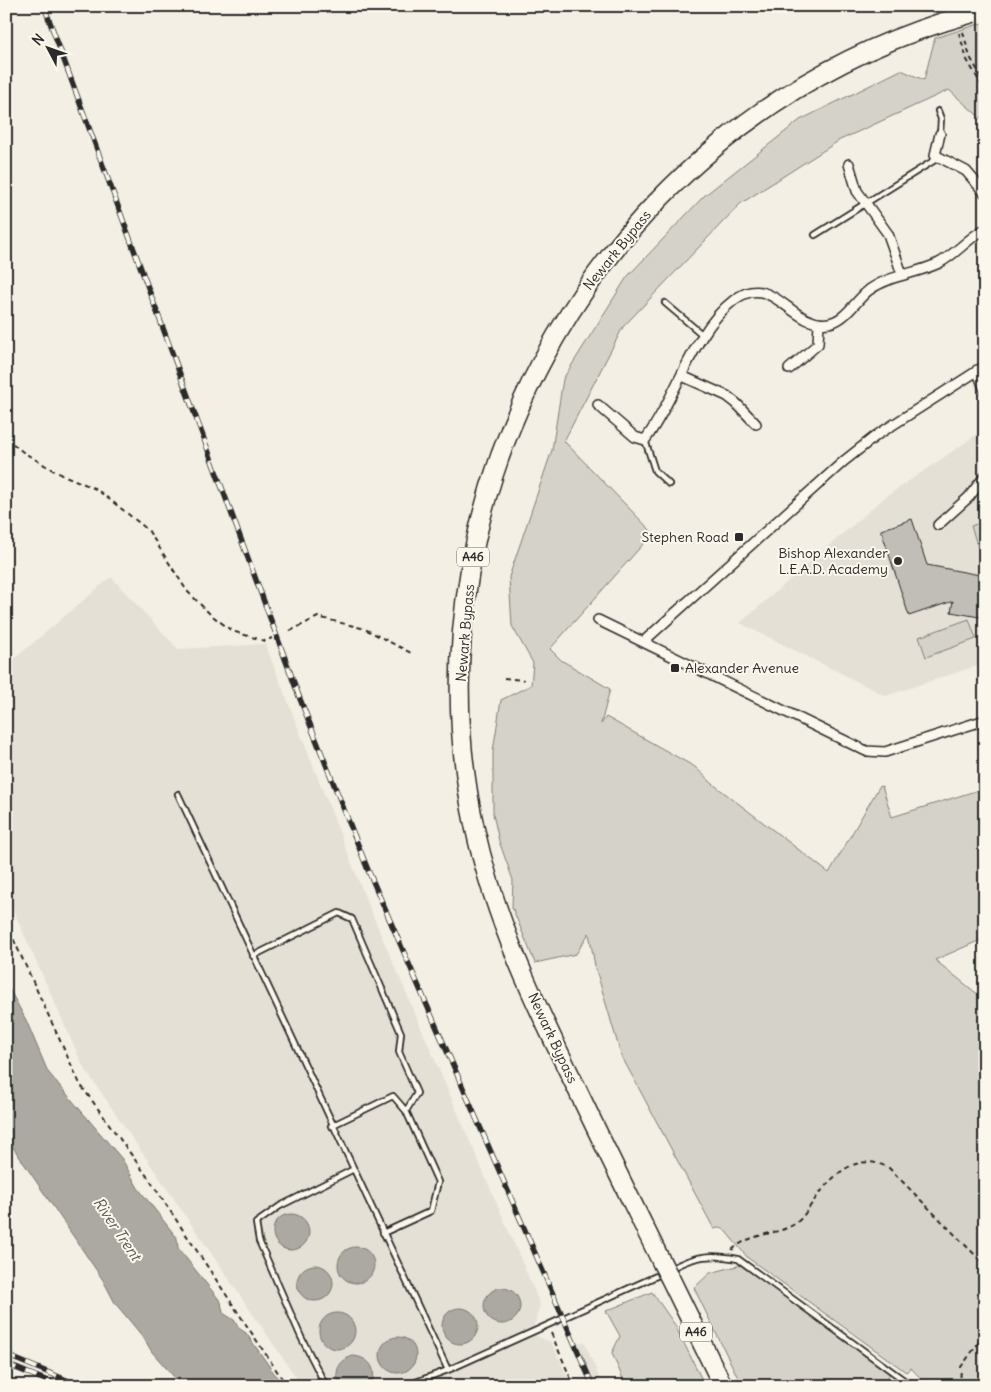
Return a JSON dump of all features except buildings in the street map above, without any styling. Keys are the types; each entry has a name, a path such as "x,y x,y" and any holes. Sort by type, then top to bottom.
{"highway":[{"name":"Newark Bypass","path":"723,1386 551,1037 511,947 490,889 475,827 466,770 461,713 463,624 475,549 486,501 501,452 536,370 592,278 630,230 672,186 717,145 760,113 800,88 868,51 950,24 979,12"}],"street":[{"path":"940,134 936,156 966,171 985,193"},
{"path":"848,164 858,191 888,234 902,274"},
{"path":"598,405 635,436 645,440 662,418 704,336 734,300 749,293 770,294 806,320 819,323 834,322 842,317 868,290 902,274 917,272 940,262 985,229"},
{"path":"789,369 818,344 819,323"},
{"path":"643,642 844,461 877,435 981,368 985,390"},
{"path":"682,376 727,396 756,424"},
{"path":"938,525 969,497 985,476"},
{"path":"598,620 866,751 885,752 985,720"}],"lane":[{"path":"938,110 941,119 940,134"},
{"path":"815,235 842,220 865,202 936,156"},
{"path":"665,303 704,336"},
{"path":"645,440 655,471 669,484"},
{"path":"178,794 352,1170 448,1370"},
{"path":"253,956 339,914 352,919 401,1033 398,1052 416,1093 406,1111"},
{"path":"332,1126 393,1096 406,1111 438,1182 431,1211 383,1234"},
{"path":"326,1386 301,1337 263,1250 256,1223 280,1206 352,1170"},
{"path":"405,1386 448,1370 647,1282 681,1263 711,1255 738,1259 912,1386"}],"path":[{"path":"950,24 967,60 985,91"},
{"path":"962,32 970,57 985,83"},
{"path":"6,438 56,472 96,489 148,530 187,591 217,620 232,630 265,641 272,638"},
{"path":"290,630 318,617 364,629 413,654"},
{"path":"504,678 524,680"},
{"path":"6,923 80,1084 149,1179 287,1386"},
{"path":"725,1257 745,1240 798,1222 831,1178 849,1165 871,1162 888,1168 985,1265"},
{"path":"960,1386 961,1368 985,1334"},
{"path":"554,1341 574,1386"}],"shaded area":[{"path":"985,22 985,122 949,90 840,140 740,204 623,327 564,441 653,533 550,649 561,660 610,689 601,724 606,717 695,767 713,784 829,873 879,787 882,786 892,817 985,788 985,938 935,960 985,1000 985,1386 928,1386 911,1368 906,1372 748,1258 722,1227 714,1229 621,1055 595,966 589,933 576,954 535,963 512,907 513,880 499,841 493,814 493,751 501,700 531,685 533,663 512,626 509,577 552,450 563,379 627,277 704,196 800,120 901,70 924,80 935,38"},
{"path":"985,377 985,416 974,383"},
{"name":"Bishop Alexander L.E.A.D. Academy","path":"985,429 985,663 886,696 740,623 884,498"},
{"path":"985,521 985,556 981,557 971,526"},
{"path":"111,577 178,649 265,644 367,902 540,1304 534,1326 537,1336 551,1342 572,1386 302,1386 83,1066 6,894 6,666"},
{"path":"969,619 976,639 926,657 919,637"},
{"path":"741,1265 890,1374 880,1386 742,1386 694,1288 710,1273"},
{"path":"652,1292 675,1325 705,1386 626,1386 612,1353 620,1336 606,1311"},
{"path":"584,1341 603,1386 592,1386 574,1346"}],"water":[{"name":"River Trent","path":"6,983 26,1020 48,1072 122,1159 138,1188 177,1238 178,1248 221,1302 223,1313 234,1320 240,1329 246,1333 283,1386 182,1386 152,1352 143,1337 115,1303 103,1280 6,1137"},
{"path":"291,1214 298,1215 304,1219 308,1225 308,1239 304,1245 298,1249 291,1250 284,1249 278,1245 274,1239 273,1232 274,1225 278,1219 284,1215"},
{"path":"356,1247 363,1248 369,1252 373,1258 373,1272 369,1278 363,1282 356,1283 349,1282 343,1278 339,1272 338,1265 339,1258 343,1252 349,1248"},
{"path":"315,1265 322,1266 328,1270 332,1276 332,1290 328,1296 322,1300 315,1301 308,1300 302,1296 298,1290 297,1283 298,1276 302,1270 308,1266"},
{"path":"502,1288 509,1289 515,1293 519,1299 519,1313 515,1319 509,1323 502,1324 495,1323 489,1319 485,1313 484,1306 485,1299 489,1293 495,1289"},
{"path":"460,1308 467,1309 473,1313 477,1319 477,1333 473,1339 467,1343 460,1344 453,1343 447,1339 443,1333 442,1326 443,1319 447,1313 453,1309"},
{"path":"337,1313 344,1314 350,1318 354,1324 354,1338 350,1344 344,1348 337,1349 330,1348 324,1344 320,1338 319,1331 320,1324 324,1318 330,1314"},
{"path":"398,1337 405,1338 411,1342 415,1348 415,1362 411,1368 405,1372 398,1373 391,1372 385,1368 381,1362 380,1355 381,1348 385,1342 391,1338"},
{"path":"353,1356 364,1359 371,1366 374,1375 370,1386 341,1386 338,1381 338,1368 344,1361"}],"railway":[{"path":"44,6 300,699 368,870 593,1386"},
{"path":"6,1355 81,1386"},
{"path":"6,1364 60,1386"}],"place":[{"name":"Stephen Road","path":"739,537"},
{"name":"Bishop Alexander L.E.A.D. Academy","path":"898,561"},
{"name":"Alexander Avenue","path":"675,668"}]}
